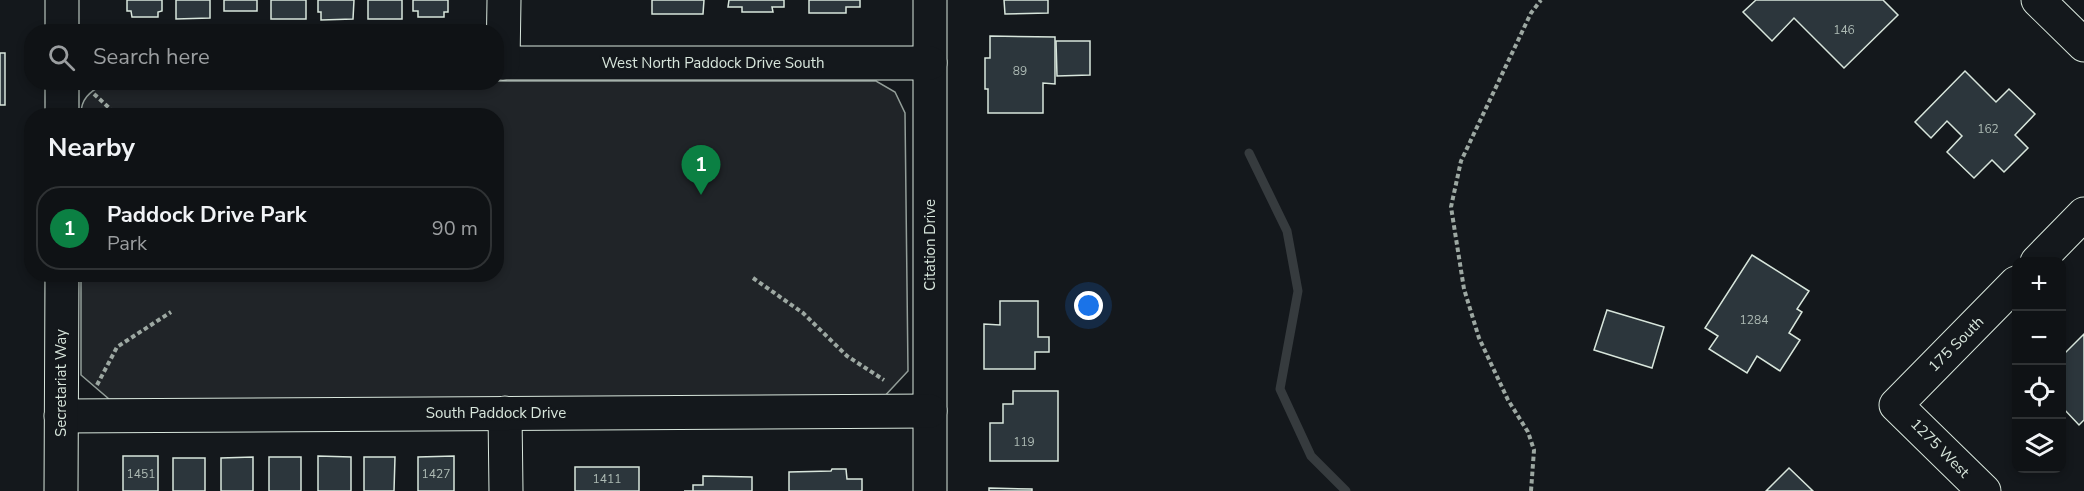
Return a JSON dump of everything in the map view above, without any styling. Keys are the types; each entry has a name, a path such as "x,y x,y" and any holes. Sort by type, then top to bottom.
{"street":[{"path":"62,0 62,24"},
{"path":"502,24 504,0"},
{"name":"Citation Drive","path":"930,0 930,491"},
{"path":"2038,0 2084,45"},
{"name":"West North Paddock Drive South","path":"504,63 930,63"},
{"path":"66,108 75,90"},
{"path":"2041,257 2084,214"},
{"name":"Secretariat Way","path":"61,491 62,282"},
{"name":"175 South","path":"1896,405 2012,287"},
{"name":"1275 West","path":"1896,405 1984,491"},
{"name":"South Paddock Drive","path":"62,416 930,411"},
{"path":"505,413 506,491"}],"path":[{"path":"1531,491 1534,450 1528,432 1508,400 1479,338 1464,289 1451,207 1461,161 1531,12 1541,0"},
{"path":"80,90 106,108"},
{"path":"753,278 814,323 829,341 847,356 886,381"},
{"path":"96,387 117,347 171,312"}],"shaded area":[{"path":"504,81 876,81 895,92 905,113 908,371 881,400 109,399 81,375 81,282 504,282 504,108 81,108 88,95 94,90 504,90"}],"building":[{"path":"127,0 162,0 162,11 158,12 158,17 132,17 131,11 127,11"},
{"path":"176,0 210,0 210,18 176,19"},
{"path":"224,0 257,0 257,11 224,11"},
{"path":"271,0 306,0 306,19 271,19"},
{"path":"318,0 354,0 353,19 321,20"},
{"path":"368,0 402,0 402,19 368,19"},
{"path":"413,0 448,0 448,12 444,12 444,17 418,17 418,11 413,11"},
{"path":"652,0 704,0 703,14 652,14"},
{"path":"729,0 784,0 784,7 772,7 773,12 742,12 742,7 728,7"},
{"path":"809,0 860,0 860,7 846,7 846,13 809,13"},
{"path":"1004,0 1048,0 1048,13 1005,14"},
{"path":"1756,0 1883,0 1898,15 1844,68 1794,18 1772,41 1743,12"},
{"path":"990,36 1055,37 1055,84 1043,83 1043,113 988,113 985,58 990,58"},
{"path":"1056,41 1090,41 1090,75 1057,76"},
{"path":"0,53 5,53 5,105 0,105"},
{"path":"1965,71 1996,102 2009,89 2035,114 2015,135 2028,148 2004,172 1992,160 1974,178 1947,152 1962,136 1947,121 1931,138 1915,122"},
{"path":"1752,255 1809,291 1797,309 1802,312 1789,333 1800,340 1780,371 1757,356 1747,373 1709,349 1718,336 1705,328"},
{"path":"1000,301 1038,301 1038,337 1049,337 1049,352 1035,352 1035,369 984,369 984,324 1000,325"},
{"path":"1607,310 1664,327 1652,368 1594,350"},
{"path":"2084,334 2084,420 2079,425 2066,411 2066,352"},
{"path":"1013,391 1058,391 1058,461 990,461 990,423 1003,423 1003,404 1013,404"},
{"path":"123,456 158,456 158,491 123,491"},
{"path":"318,456 351,457 351,491 318,491"},
{"path":"454,456 454,491 418,491 418,457"},
{"path":"253,457 253,491 221,491 221,458"},
{"path":"269,457 301,457 301,491 269,491"},
{"path":"364,457 395,457 394,491 364,491"},
{"path":"173,458 205,458 205,491 173,491"},
{"path":"575,467 639,467 639,491 575,491"},
{"path":"1789,468 1813,491 1766,491"},
{"path":"832,469 846,469 847,479 862,479 862,491 789,491 789,472 831,471"},
{"path":"703,476 752,477 752,491 693,491 693,485 703,485"},
{"path":"989,488 1032,489 1032,491 989,491"}],"waterway":[{"path":"1249,153 1287,231 1298,291 1280,389 1311,456 1346,491"}],"place":[{"name":"Paddock Drive Park","path":"701,195"}]}
